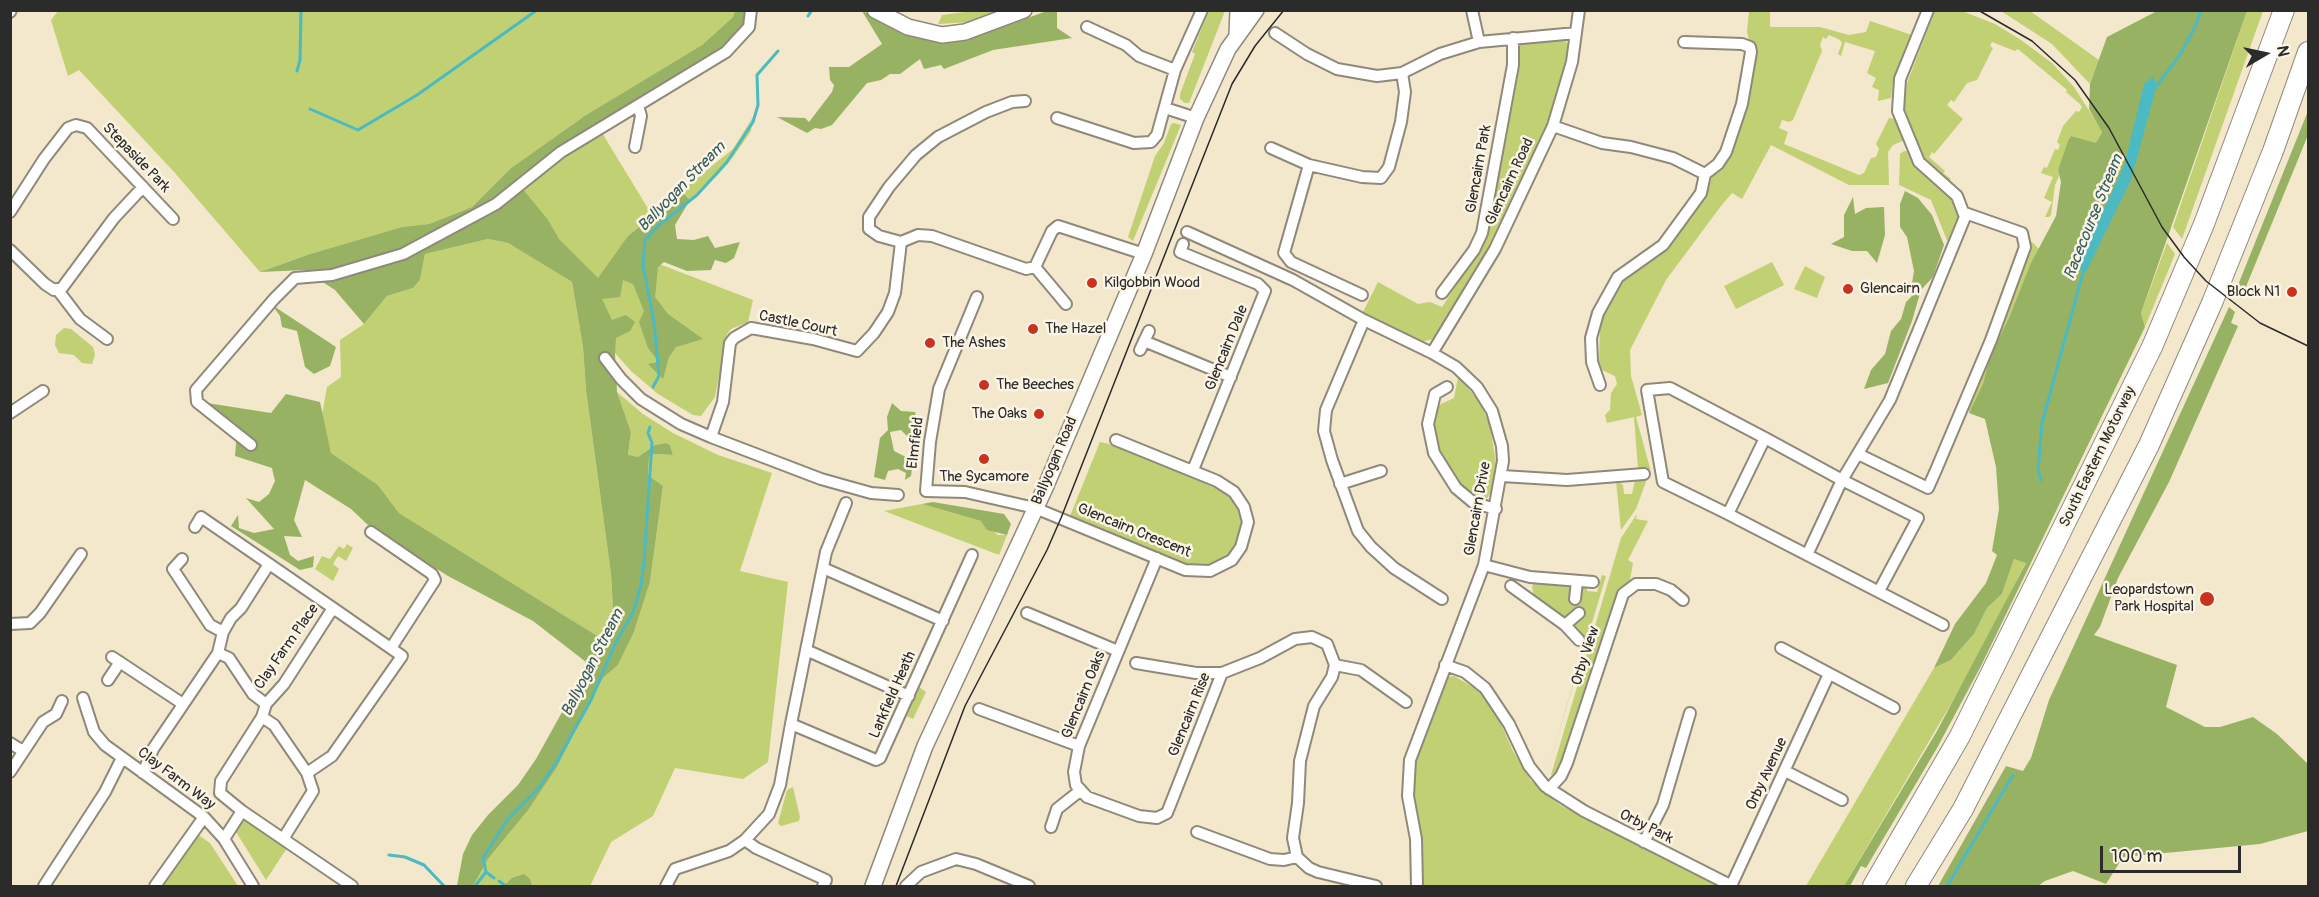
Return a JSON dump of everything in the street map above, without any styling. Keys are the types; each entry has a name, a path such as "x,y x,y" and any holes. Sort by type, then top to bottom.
{"highway":[{"name":"South Eastern Motorway","path":"1873,886 1960,736 2152,347 2204,224 2284,10"},
{"path":"1916,886 1963,809 2149,445 2212,303 2273,151 2308,52"}],"street":[{"path":"251,445 198,402 196,390 274,299 295,278 332,275 403,254 496,204 561,152 726,52 749,27 751,10"},
{"path":"875,10 908,27 942,35 965,32 1024,10"},
{"path":"1057,118 1143,145 1151,142 1157,135 1175,70 1202,10"},
{"name":"Ballyogan Road","path":"1237,35 1238,10"},
{"name":"Ballyogan Road","path":"873,886 925,746 1035,508 1144,254 1196,118 1220,64 1237,35 1256,10"},
{"path":"1472,10 1479,42"},
{"name":"Glencairn Road","path":"1432,353 1495,249 1553,126 1569,70 1579,10"},
{"path":"1807,555 1842,480 1890,400 1964,221 1965,213 1957,196 1918,162 1898,111 1900,80 1928,10"},
{"path":"1087,26 1126,45 1138,56 1175,70"},
{"path":"1275,34 1337,69 1368,76 1402,73 1440,54 1479,42 1576,33"},
{"name":"Glencairn Park","path":"1442,293 1474,250 1484,224 1513,65 1513,38"},
{"path":"1600,385 1592,362 1591,338 1598,313 1618,277 1663,245 1701,194 1705,174 1718,164 1726,152 1742,104 1752,52 1746,45 1684,42"},
{"path":"1271,148 1309,165 1362,177 1381,178 1389,167 1401,122 1405,92 1402,73"},
{"path":"1025,101 1011,102 962,122 916,155 869,217 869,229 879,236 901,242 918,235 932,236 1017,267 1026,269 1035,267"},
{"path":"635,147 641,116 638,106"},
{"path":"1165,108 1196,118"},
{"name":"Stepaside Park","path":"10,212 44,159 68,128 76,125 87,129 173,219"},
{"path":"1553,126 1602,143 1631,147 1673,158 1705,174"},
{"path":"1309,165 1284,253 1291,262 1362,295"},
{"path":"57,289 62,288 114,218 143,188"},
{"path":"1858,454 1928,488 1992,340 2025,252 2022,234 1965,213"},
{"path":"1035,267 1052,231 1058,226 1144,254"},
{"name":"Glencairn Drive","path":"1187,232 1293,280 1364,320 1456,367 1476,387 1492,411 1502,446 1502,476 1484,565 1410,760 1408,796 1416,839 1417,886"},
{"name":"Castle Court","path":"711,437 723,402 730,343 734,338 751,328 813,339 857,351 874,333 888,312 895,293 901,242"},
{"name":"Glencairn Dale","path":"1181,248 1258,284 1264,288 1265,295 1193,470"},
{"path":"10,250 45,284 57,289 80,319 107,339"},
{"path":"1035,267 1066,304"},
{"name":"Elmfield","path":"977,297 939,389 921,492 965,492 1035,508"},
{"path":"1364,320 1326,410 1324,431 1340,484 1358,531 1371,547 1394,568 1442,599"},
{"path":"1144,340 1231,377"},
{"path":"605,358 641,399 674,420 711,437 830,482 871,493 898,495"},
{"path":"1447,387 1435,394 1428,424 1434,453 1456,488 1474,503 1496,508"},
{"path":"1879,591 1918,518 1670,388 1647,390 1663,483 1879,591 1943,626"},
{"path":"10,413 43,391"},
{"path":"1728,514 1765,438"},
{"name":"Glencairn Crescent","path":"1035,508 1185,570 1210,571 1232,560 1241,547 1248,522 1242,502 1229,488 1193,470 1116,440"},
{"path":"1340,484 1381,471"},
{"path":"1502,476 1567,480 1644,474"},
{"path":"666,886 675,869 716,858 745,840 769,814 775,801 828,543 846,503"},
{"path":"195,527 201,517 333,608"},
{"path":"307,773 332,756 402,656 391,648 435,580 432,574 370,532"},
{"path":"10,624 30,623 81,554"},
{"name":"Larkfield Heath","path":"791,724 878,760 972,555"},
{"name":"Glencairn Oaks","path":"1081,790 1076,785 1074,772 1079,746 1157,558"},
{"path":"182,559 170,571 210,625 223,632"},
{"path":"144,773 153,749 218,653 223,632 269,564"},
{"path":"1484,565 1530,577 1593,582"},
{"path":"823,568 943,621"},
{"path":"1522,592 1530,577"},
{"path":"1575,599 1577,581"},
{"name":"Orby View","path":"1550,789 1561,776 1567,763 1623,594 1636,584 1656,584 1671,590 1683,600"},
{"path":"1511,586 1565,625 1580,640"},
{"name":"Clay Farm Place","path":"352,886 223,798 219,787 262,717 266,704 284,684 333,608 391,648"},
{"path":"1027,613 1118,651"},
{"path":"1565,625 1579,613"},
{"name":"Glencairn Rise","path":"1081,790 1087,797 1139,816 1156,818 1167,813 1222,673 1260,658 1295,639 1312,637 1327,645 1335,665"},
{"path":"1781,648 1894,708"},
{"path":"806,650 909,696"},
{"path":"218,653 229,658 253,694 266,704"},
{"path":"108,680 116,659 183,704"},
{"path":"1136,663 1196,673 1222,673"},
{"name":"Orby Park","path":"1445,664 1465,672 1485,688 1509,724 1528,766 1550,789 1584,812 1732,886"},
{"path":"1376,886 1318,872 1309,868 1297,857 1293,838 1298,803 1300,761 1314,706 1332,677 1335,665 1361,670 1406,702"},
{"name":"Orby Avenue","path":"1732,886 1828,674"},
{"name":"Clay Farm Way","path":"83,698 94,732 105,745 204,817 224,839 253,886"},
{"path":"10,771 43,722 59,717 62,701"},
{"path":"979,709 1079,746"},
{"path":"1644,842 1663,805 1690,713"},
{"path":"262,717 274,725 307,773 313,791 283,838"},
{"path":"10,743 23,751"},
{"path":"44,886 105,792 122,758"},
{"path":"1785,771 1842,800"},
{"path":"1051,827 1057,809 1081,790"},
{"path":"224,839 242,811"},
{"path":"155,886 204,817"},
{"path":"1197,832 1270,859 1284,860 1297,857"},
{"path":"745,840 756,848 826,880 824,886"},
{"path":"906,886 921,872 956,859 976,864 1029,886"}],"green space":[{"path":"59,10 735,11 733,17 702,45 586,115 511,168 472,207 429,224 402,227 310,254 260,272 175,173 79,70 68,76 51,20"},
{"path":"735,11 748,11 746,28 737,39 517,182 548,220 559,239 598,278 628,236 681,191 690,200 675,225 677,239 694,240 708,236 715,248 740,242 734,258 726,263 715,260 711,270 687,271 664,262 658,267 655,297 668,314 703,339 676,347 669,357 663,379 648,364 659,362 648,348 639,322 644,311 633,284 623,280 620,297 602,299 612,320 626,315 635,322 630,331 616,338 615,353 617,392 631,432 628,455 638,457 655,445 666,443 670,445 673,455 654,454 649,457 648,475 663,486 650,582 634,632 618,665 603,678 557,767 529,809 488,859 473,886 457,886 463,854 472,835 518,785 536,759 571,696 586,662 533,621 448,576 369,526 351,509 305,480 294,520 302,537 284,536 290,555 298,561 314,556 313,567 300,570 231,526 238,515 239,528 254,533 274,529 246,498 259,502 269,494 275,481 272,468 235,456 237,430 207,403 271,413 286,394 320,402 331,453 378,485 399,513 599,637 613,609 611,574 586,390 583,347 572,282 508,243 488,239 425,254 420,280 413,288 387,296 364,324 335,290 304,270 260,272 310,254 402,227 429,224 472,207 511,168 586,115 702,45 733,17"},
{"path":"862,11 929,40 939,42 991,31 1047,11 1057,11 1057,28 1072,38 993,50 944,69 941,65 924,69 920,59 900,74 890,74 881,80 867,83 832,125 821,129 815,128 807,133 777,117 805,118 809,122 832,92 834,85 830,80 829,67 849,67 882,44"},
{"path":"973,11 1008,11 972,22 938,24 942,15"},
{"path":"1209,11 1225,11 1189,103 1185,103 1180,99 1180,94 1195,54 1192,52"},
{"path":"1749,11 1770,11 1770,27 1820,27 1849,35 1866,32 1870,21 1912,35 1893,82 1891,98 1878,101 1879,90 1872,87 1876,78 1867,73 1875,51 1845,42 1841,56 1838,54 1842,43 1840,40 1829,35 1826,39 1823,37 1820,45 1822,51 1793,120 1789,122 1782,120 1779,128 1788,132 1784,144 1859,175 1864,173 1871,158 1876,157 1879,149 1876,144 1889,118 1895,119 1905,140 1893,145 1888,152 1889,185 1849,185 1771,145 1742,199 1732,193 1721,206 1666,280 1630,350 1631,376 1642,415 1636,417 1650,470 1638,469 1634,417 1607,423 1605,415 1610,410 1611,393 1617,384 1615,376 1602,370 1599,364 1600,326 1607,307 1625,279 1669,248 1707,192 1712,176 1725,162 1746,108 1755,65 1757,47 1749,40 1747,32"},
{"path":"1935,11 1962,11 1995,24 2021,40 2052,63 2074,87 2102,131 2096,144 2071,136 2058,170 2059,176 2049,217 2045,217 2052,202 2044,198 2053,177 2041,173 2044,167 2047,168 2055,149 2058,150 2060,145 2057,142 2063,126 2082,107 2066,92 2067,90 2018,49 2015,51 1992,42 1990,46 1993,48 1977,80 1967,83 1954,102 1951,100 1947,105 1963,119 1929,157 1945,171 1943,173 1951,179 1949,181 1925,158 1909,126 1904,107 1907,83"},
{"path":"2001,11 2030,11 2099,60 2090,84 2052,44"},
{"path":"2157,11 2247,11 2141,313 2145,327 1981,666 1937,748 1866,868 1861,866 1850,886 1844,886 1937,731 2026,563 2014,559 2002,594 1987,608 1974,634 1951,660 1934,668 1955,624 1986,583 1997,555 1992,551 1999,509 1996,467 1985,419 1969,413 1983,384 1990,357 2009,318 2031,263 2056,216 2061,182 2058,170 2068,141 2071,136 2096,143 2102,132 2089,109 2090,84 2107,37"},
{"path":"2247,11 2263,11 2182,239 2173,227"},
{"path":"1562,37 1569,46 1565,73 1547,124 1483,258 1433,339 1421,342 1362,314 1378,282 1418,304 1430,302 1442,307 1476,255 1517,70 1518,48 1522,42"},
{"path":"2308,111 2308,135 2241,299 2234,295"},
{"path":"753,117 751,131 733,157 717,176 690,200 681,191 733,149"},
{"path":"1171,124 1181,125 1133,241 1128,237 1155,156 1164,143"},
{"path":"602,133 652,215 628,236 620,249 753,300 748,322 731,329 727,334 715,397 701,416 693,415 658,394 631,371 615,353 600,299 511,196 559,160"},
{"path":"1909,151 1924,175 1955,200 1960,219 1948,243 1931,200 1899,185 1900,154"},
{"path":"1905,191 1918,198 1932,215 1944,245 1933,277 1921,290 1912,321 1888,383 1864,389 1871,370 1885,354 1891,331 1901,319 1906,302 1916,292 1912,283 1914,271 1907,237 1900,227 1900,204"},
{"path":"1853,197 1855,214 1866,208 1884,207 1885,235 1877,263 1867,251 1852,251 1831,244 1844,237 1844,215"},
{"path":"488,239 508,243 572,282 583,347 586,390 611,574 613,609 599,637 399,513 378,485 331,453 322,415 327,387 341,377 340,340 364,324 387,296 413,288 420,280 425,254"},
{"path":"2030,240 2040,250 1986,387 1970,411 1965,413"},
{"path":"2167,243 2175,254 2145,327 2141,313"},
{"path":"1772,262 1784,285 1736,309 1724,286"},
{"path":"1805,266 1825,277 1817,298 1794,289"},
{"path":"272,305 336,347 330,366 314,374 305,367 297,331 282,327 280,316"},
{"path":"2229,307 2235,312 2231,323 2238,326 2169,482 2118,578 2100,627 2094,635 2177,665 2166,707 2205,727 2220,727 2253,717 2277,734 2308,764 2308,831 2260,844 2123,857 2106,884 2073,871 2045,881 2038,886 1938,886 2006,766 2023,771 2031,758 2049,700"},
{"path":"64,328 71,329 93,347 95,354 92,364 82,363 74,355 59,353 55,345 56,335"},
{"path":"1458,377 1479,401 1490,425 1496,464 1491,492 1487,498 1479,500 1457,484 1439,460 1433,425 1439,405 1454,398"},
{"path":"617,392 643,414 673,433 718,455 772,473 740,571 788,582 768,762 743,779 675,768 653,816 611,842 590,886 473,886 488,859 529,809 557,767 603,678 618,665 634,632 650,582 663,486 648,475 649,457 654,454 673,455 670,445 666,443 655,445 638,457 628,456 631,432"},
{"path":"892,403 901,411 915,412 917,420 911,432 913,442 901,430 890,432 894,451 908,458 912,469 911,476 905,480 906,473 898,469 888,471 885,480 874,477 880,438 888,430 887,417"},
{"path":"1100,442 1118,446 1227,493 1236,504 1242,520 1238,543 1233,551 1212,565 1197,567 1070,516"},
{"path":"1647,479 1636,509 1621,530 1616,481 1623,485 1624,494 1632,494 1635,480"},
{"path":"933,502 1004,514 1011,524 1007,535 987,530 981,521 922,504"},
{"path":"922,504 981,521 998,535 1007,535 999,555 884,511"},
{"path":"1637,514 1636,519 1648,521 1628,560 1633,563 1629,585 1615,598 1564,765 1557,774 1551,775 1621,538"},
{"path":"347,544 353,548 346,561 338,556 333,564 339,569 333,581 315,569 322,556 330,559 339,546 344,549"},
{"path":"2014,559 2026,562 1975,663 1844,886 1806,886 1934,668 1951,660 1974,634 1987,608 2002,594"},
{"path":"1602,575 1606,576 1547,772 1582,654 1582,639 1575,628 1576,622 1561,615 1534,595 1532,587 1534,582 1568,584 1572,588 1572,600 1580,601 1583,586 1587,585 1587,591 1597,592"},
{"path":"1454,676 1478,690 1499,720 1513,751 1531,781 1560,805 1719,886 1422,886 1420,837 1414,796 1415,759 1446,677"},
{"path":"919,687 926,692 913,719 907,716"},
{"path":"793,787 799,821 781,826 778,823 787,790"},
{"path":"245,819 289,845 266,880 236,832"},
{"path":"197,834 210,843 238,886 160,886"},
{"path":"524,874 530,879 532,886 504,886 512,878"}],"water":[{"path":"2154,76 2156,88 2131,180 2086,272 2079,270 2089,241 2124,166 2144,84"}],"waterway":[{"path":"297,71 300,60 301,10"},
{"path":"310,109 358,130 417,95 537,10"},
{"name":"Ballyogan Stream","path":"808,16 812,10"},
{"name":"Racecourse Stream","path":"2155,88 2180,55 2196,25 2201,10"},
{"name":"Ballyogan Stream","path":"653,387 659,376 654,322 643,265 645,240 658,226 697,195 727,162 753,122 758,105 757,75 778,51"},
{"name":"Racecourse Stream","path":"2041,481 2038,470 2042,423 2084,269"},
{"name":"Ballyogan Stream","path":"494,878 486,872 483,858 508,819 538,789 556,763 591,700 616,642 633,613 641,585 644,562 652,443 648,433 650,427"},
{"name":"Racecourse Stream","path":"1947,886 2013,775"},
{"path":"389,855 405,857 424,865 444,886"},
{"path":"475,886 486,872"},
{"name":"Ballyogan Stream","path":"499,881 506,886"}],"tram line":[{"path":"896,886 965,706 1047,550 1061,518 1232,84 1255,46 1284,10"},
{"path":"1978,10 2032,41 2075,80 2109,128 2162,227 2184,257 2206,281 2260,323 2308,346"}],"place":[{"name":"Kilgobbin Wood","path":"1092,283"},
{"name":"Glencairn","path":"1848,289"},
{"name":"Block N1","path":"2292,292"},
{"name":"The Hazel","path":"1033,329"},
{"name":"The Ashes","path":"930,343"},
{"name":"The Beeches","path":"984,385"},
{"name":"The Oaks","path":"1039,414"},
{"name":"The Sycamore","path":"984,459"},
{"name":"Leopardstown Park Hospital","path":"2207,599"}]}
